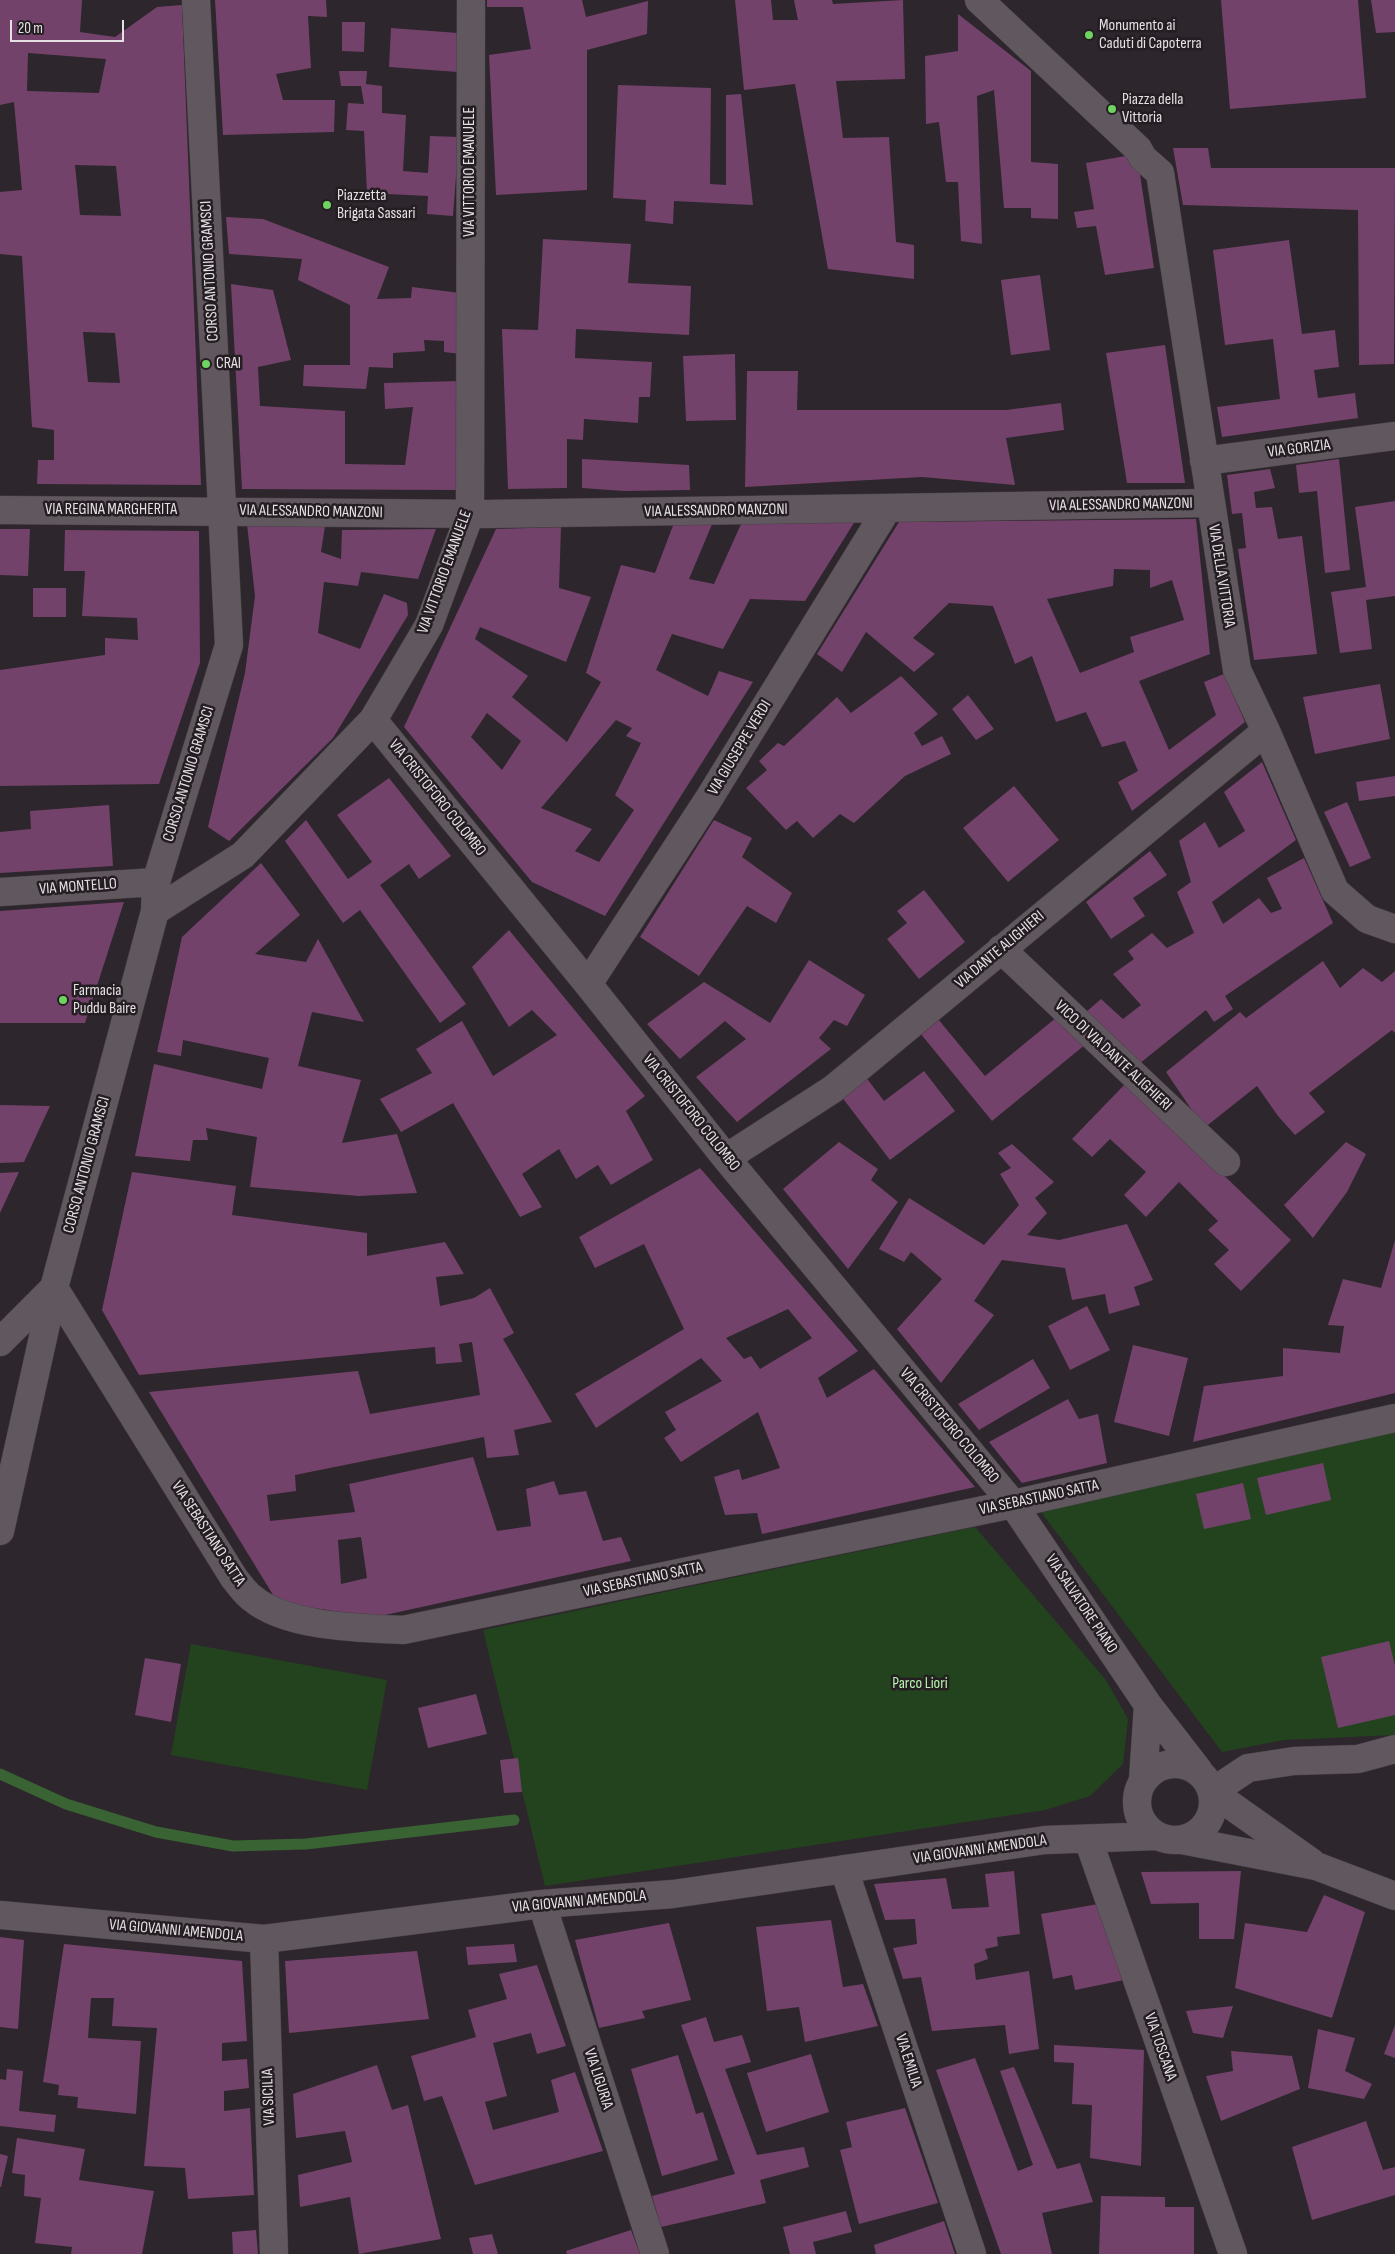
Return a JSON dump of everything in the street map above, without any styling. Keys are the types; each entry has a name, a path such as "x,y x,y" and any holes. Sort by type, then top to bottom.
{"street":[{"name":"CORSO ANTONIO GRAMSCI","path":"0,1532 54,1288 155,911 156,882 229,645 196,0"},
{"name":"VIA VITTORIO EMANUELE","path":"155,911 243,855 373,720 429,625 470,514 471,0"},
{"name":"VIA DELLA VITTORIA","path":"979,0 1138,149 1143,158 1160,173 1237,670 1266,731 1335,891 1367,919 1395,929"},
{"name":"VIA GORIZIA","path":"1204,461 1395,436"},
{"name":"VIA ALESSANDRO MANZONI","path":"223,511 470,514 1210,503"},
{"name":"VIA GIUSEPPE VERDI","path":"588,984 708,800 887,509"},
{"name":"VIA REGINA MARGHERITA","path":"0,510 223,511"},
{"name":"VIA CRISTOFORO COLOMBO","path":"373,720 588,984 726,1158 1013,1504"},
{"name":"VIA DANTE ALIGHIERI","path":"726,1158 833,1089 1266,731"},
{"name":"VIA MONTELLO","path":"0,892 156,882"},
{"name":"VICO DI VIA DANTE ALIGHIERI","path":"1001,949 1226,1162"},
{"path":"0,1342 54,1288"},
{"name":"VIA SEBASTIANO SATTA","path":"54,1288 234,1578 251,1598 278,1614 346,1627 403,1630 1013,1504 1395,1418"},
{"name":"VIA SALVATORE PIANO","path":"1013,1504 1148,1705 1206,1782"},
{"path":"1143,1780 1152,1770 1163,1765 1176,1763 1188,1765 1206,1782 1214,1804 1211,1817 1199,1831 1169,1838 1147,1828 1140,1817 1136,1804 1143,1780 1148,1705"},
{"path":"1206,1782 1248,1768 1294,1761 1358,1759 1395,1749"},
{"name":"VIA GIOVANNI AMENDOLA","path":"1206,1782 1316,1866"},
{"name":"VIA GIOVANNI AMENDOLA","path":"0,1915 264,1939 542,1904 673,1894 1045,1840 1088,1839 1169,1838 1316,1866 1395,1896"},
{"name":"VIA TOSCANA","path":"1088,1839 1232,2254"},
{"name":"VIA EMILIA","path":"844,1869 972,2254"},
{"name":"VIA LIGURIA","path":"542,1904 655,2254"},
{"name":"VIA SICILIA","path":"264,1939 274,2254"}],"green space":[{"path":"1395,1432 1395,1735 1284,1740 1222,1752 1041,1512"},
{"name":"Parco Liori","path":"975,1527 1106,1680 1128,1719 1123,1764 1090,1796 1045,1810 545,1886 483,1630"},
{"path":"191,1644 387,1680 367,1790 171,1755"}],"building":[{"path":"0,0 82,0 80,32 115,37 157,7 182,5 201,485 37,484 38,460 54,460 54,430 32,427 22,256 0,254 0,192 22,190 14,102 0,105","holes":["28,53 106,59 99,93 27,91","75,165 116,166 121,216 80,215","83,332 115,333 120,383 88,382"]},
{"path":"215,0 326,0 327,17 308,16 311,68 276,74 283,100 335,100 334,132 223,135"},
{"path":"487,0 582,0 586,17 648,1 647,34 587,50 587,190 496,195 489,55 531,49 523,7 487,7"},
{"path":"735,0 771,0 773,20 798,20 794,0 832,0 833,4 903,0 905,79 836,81 843,138 889,137 896,242 914,245 914,279 828,269 795,84 744,90"},
{"path":"1221,0 1358,0 1366,98 1230,109"},
{"path":"1371,0 1395,0 1395,32 1376,33"},
{"path":"958,14 1031,71 1031,162 1058,164 1058,219 1031,218 1031,208 1004,208 994,90 977,96 982,244 961,241 958,182 946,182 939,122 926,124 925,56 958,51"},
{"path":"342,22 365,22 364,52 342,51"},
{"path":"391,28 458,33 458,72 389,67"},
{"path":"339,71 367,71 366,84 382,86 382,113 406,115 403,171 428,173 430,136 459,137 453,216 427,214 428,196 367,193 364,131 346,130 348,103 364,104 361,86 341,86"},
{"path":"618,85 711,88 710,184 726,185 726,95 741,94 753,205 674,201 673,224 645,221 646,200 613,198"},
{"path":"1173,148 1208,148 1211,168 1395,168 1394,364 1359,365 1358,210 1183,205"},
{"path":"1137,154 1154,268 1105,275 1096,226 1077,228 1074,212 1094,209 1086,163"},
{"path":"226,217 263,219 389,267 377,299 411,298 412,287 460,293 460,354 444,352 444,341 424,340 425,351 393,353 393,368 369,367 366,389 303,386 304,365 350,365 350,305 298,280 302,259 229,254"},
{"path":"543,239 631,244 628,283 691,286 689,335 576,329 575,358 652,362 650,397 639,397 638,423 584,419 583,440 567,439 567,488 508,489 502,329 538,330"},
{"path":"1289,240 1302,334 1335,330 1339,367 1314,370 1318,398 1355,393 1358,418 1222,437 1217,407 1280,399 1273,339 1225,345 1213,250"},
{"path":"1040,275 1050,350 1011,355 1001,280"},
{"path":"231,284 273,290 291,360 258,367 260,406 345,411 345,464 405,465 413,407 385,409 384,383 461,381 456,490 242,489"},
{"path":"1165,345 1185,483 1127,483 1106,353"},
{"path":"735,354 736,420 686,421 683,356"},
{"path":"747,371 798,371 797,410 1006,410 1061,403 1064,430 1006,438 1015,485 922,477 745,487"},
{"path":"582,459 689,465 690,490 624,491 582,488"},
{"path":"1339,459 1350,570 1325,573 1317,491 1299,493 1296,465"},
{"path":"1270,469 1275,488 1254,492 1256,508 1272,507 1278,539 1302,536 1317,654 1254,660 1238,549 1246,548 1242,513 1232,514 1227,475"},
{"path":"1395,501 1395,596 1366,600 1372,649 1340,653 1331,592 1366,587 1355,507"},
{"path":"857,518 805,601 750,599 723,649 672,634 656,670 708,696 719,671 753,682 605,916 532,882 404,727 496,529 561,527 559,588 591,597 566,662 480,627 475,639 528,676 512,697 567,742 601,682 586,673 621,565 655,573 674,523 713,522 689,579 714,584 742,522","holes":["487,713 521,741 502,770 471,737","616,720 632,728 626,736 641,743 615,795 634,810 599,862 575,851 592,829 541,808"]},
{"path":"1196,519 1210,654 1139,681 1169,750 1216,715 1204,682 1224,674 1245,722 1132,811 1118,782 1138,771 1125,741 1102,747 1086,712 1056,722 1032,656 1015,664 993,606 949,603 913,638 935,654 914,672 866,632 842,672 817,654 899,522","holes":["1114,569 1150,570 1150,588 1172,580 1184,620 1130,637 1134,652 1080,673 1047,599 1113,586"]},
{"path":"247,524 325,526 321,552 341,559 342,530 436,529 418,579 361,572 358,586 324,582 318,633 360,649 384,594 407,603 408,615 333,738 229,841 208,827 245,673 255,596"},
{"path":"0,529 30,529 28,576 0,575"},
{"path":"65,530 199,531 200,663 159,784 0,786 0,670 105,655 105,638 138,640 137,618 82,616 85,571 64,571"},
{"path":"33,588 66,588 66,617 33,617"},
{"path":"901,676 938,714 914,733 922,746 942,736 951,754 905,776 854,823 840,814 813,838 797,821 786,830 746,788 767,770 759,761 778,743 784,746 837,697 851,713"},
{"path":"1380,684 1390,739 1315,754 1303,697"},
{"path":"968,695 994,729 976,740 952,709"},
{"path":"1262,762 1296,840 1212,902 1223,924 1259,898 1271,913 1282,909 1267,878 1304,858 1333,923 1225,996 1233,1009 1214,1022 1206,1010 1139,1064 1085,1013 1101,999 1123,1019 1141,1005 1113,974 1134,959 1128,951 1152,933 1167,948 1194,933 1177,892 1191,882 1179,841 1205,822 1219,848 1245,831 1224,792"},
{"path":"1395,776 1395,796 1359,801 1356,782"},
{"path":"389,778 451,856 419,879 409,864 380,885 466,1004 440,1023 360,910 343,923 285,841 306,820 348,879 372,862 337,815"},
{"path":"1014,786 1059,840 1008,882 963,828"},
{"path":"1347,802 1371,858 1350,867 1324,812"},
{"path":"109,805 113,866 0,873 0,832 31,829 30,811"},
{"path":"714,820 752,838 742,857 792,893 776,923 747,906 699,976 640,937"},
{"path":"1150,851 1167,875 1133,898 1145,916 1111,939 1086,902"},
{"path":"261,863 300,915 255,954 306,962 318,939 364,1022 312,1012 298,1066 361,1080 342,1143 397,1134 417,1193 359,1196 250,1187 257,1137 206,1128 208,1140 193,1140 190,1161 135,1156 154,1064 262,1089 269,1058 183,1040 181,1056 157,1052 182,937"},
{"path":"924,890 965,942 919,979 887,939 907,923 897,911"},
{"path":"124,902 85,1023 0,1023 0,911"},
{"path":"509,930 645,1096 626,1111 653,1160 611,1185 598,1165 576,1179 559,1149 522,1174 542,1207 520,1217 453,1103 401,1132 380,1099 432,1073 416,1049 462,1021 493,1076 557,1035 532,1010 509,1027 472,967"},
{"path":"809,960 865,995 847,1026 834,1020 819,1038 831,1049 737,1122 696,1077 746,1039 725,1021 680,1059 647,1024 704,982 770,1023"},
{"path":"1323,961 1340,988 1363,968 1382,982 1395,971 1395,1033 1392,1030 1309,1093 1325,1112 1295,1135 1278,1116 1257,1086 1204,1128 1166,1072 1240,1012 1246,1018"},
{"path":"1057,1017 1086,1044 992,1121 920,1033 938,1019 985,1076"},
{"path":"924,1071 955,1111 890,1160 841,1096 865,1076 884,1101"},
{"path":"1127,1082 1291,1240 1241,1291 1214,1264 1229,1250 1208,1230 1218,1221 1179,1182 1146,1217 1124,1195 1146,1172 1110,1139 1092,1157 1072,1139"},
{"path":"0,1105 50,1106 24,1162 0,1163"},
{"path":"839,1142 878,1169 871,1180 898,1202 848,1269 783,1189"},
{"path":"1346,1142 1366,1154 1347,1192 1313,1238 1284,1205"},
{"path":"1012,1144 1054,1182 1035,1198 1047,1213 1027,1235 1059,1240 1127,1224 1153,1280 1134,1287 1140,1305 1109,1314 1105,1294 1072,1300 1065,1268 1002,1260 974,1301 994,1315 941,1383 897,1329 942,1279 911,1252 904,1262 879,1249 909,1198 984,1245 1019,1205 1000,1174 1011,1168 998,1153"},
{"path":"700,1168 858,1351 818,1378 827,1398 874,1369 975,1487 762,1534 757,1513 725,1515 714,1477 739,1469 742,1480 780,1468 758,1412 681,1462 664,1438 676,1430 665,1412 722,1381 701,1358 596,1428 575,1394 684,1329 644,1244 595,1268 579,1237","holes":["788,1309 812,1338 760,1369 751,1356 744,1359 726,1338"]},
{"path":"19,1172 0,1213 0,1173"},
{"path":"132,1172 236,1186 232,1215 367,1233 367,1256 445,1242 464,1274 436,1277 440,1306 474,1298 490,1288 514,1333 503,1339 552,1422 514,1430 519,1455 487,1458 484,1437 295,1475 296,1491 267,1495 270,1521 355,1512 349,1484 473,1457 497,1531 531,1526 526,1489 554,1481 559,1495 586,1491 603,1541 621,1537 631,1561 376,1617 278,1603 149,1392 358,1371 370,1414 480,1395 472,1342 459,1344 462,1362 436,1364 435,1347 139,1375 102,1310","holes":["361,1537 367,1578 341,1584 338,1540"]},
{"path":"1395,1240 1395,1393 1193,1442 1204,1386 1283,1376 1283,1348 1340,1353 1344,1326 1328,1325 1343,1279 1381,1288"},
{"path":"1087,1306 1110,1350 1070,1370 1048,1326"},
{"path":"1133,1345 1188,1358 1169,1436 1114,1422"},
{"path":"1033,1359 1050,1388 979,1430 958,1404"},
{"path":"1068,1399 1079,1419 1098,1414 1107,1463 1022,1483 989,1442"},
{"path":"1323,1463 1331,1500 1266,1515 1257,1478"},
{"path":"1243,1483 1251,1519 1204,1529 1196,1494"},
{"path":"1389,1641 1395,1666 1395,1715 1338,1728 1321,1657"},
{"path":"145,1658 181,1664 171,1722 135,1715"},
{"path":"476,1694 487,1734 428,1748 418,1708"},
{"path":"518,1758 522,1792 504,1793 500,1760"},
{"path":"1014,1871 1020,1934 997,1937 998,1946 985,1949 988,1959 974,1964 976,1980 1029,1971 1039,2049 1009,2054 1005,2025 932,2031 921,1977 903,1979 893,1948 917,1944 915,1919 885,1920 874,1884 946,1878 952,1909 989,1907 985,1874"},
{"path":"1241,1871 1234,1939 1199,1939 1199,1903 1151,1904 1141,1872"},
{"path":"1324,1895 1365,1912 1332,2018 1235,1988 1245,1923 1307,1932"},
{"path":"1104,1903 1129,1979 1075,1990 1072,1975 1053,1979 1041,1914"},
{"path":"831,1920 843,1987 863,1984 878,2026 805,2042 799,2007 767,2011 756,1927"},
{"path":"669,1923 691,2000 642,2011 645,2018 599,2028 575,1940"},
{"path":"0,1937 24,1940 18,2029 0,2027"},
{"path":"64,1944 242,1961 247,2041 222,2043 222,2061 247,2059 249,2088 224,2091 224,2111 250,2108 254,2195 188,2199 185,2168 144,2166 157,2028 112,2026 114,1998 91,1998 88,2038 141,2041 136,2114 77,2108 78,2097 58,2095 59,2085 43,2082"},
{"path":"514,1944 517,1962 468,1965 466,1947"},
{"path":"417,1951 429,2019 289,2033 285,1961"},
{"path":"537,1965 566,2046 537,2054 531,2033 493,2043 507,2096 485,2102 493,2130 559,2112 551,2080 575,2072 603,2151 475,2185 442,2096 424,2101 411,2056 476,2037 468,2010 507,1999 499,1974"},
{"path":"1233,2006 1223,2038 1193,2033 1186,2011"},
{"path":"706,2017 714,2042 742,2035 751,2062 725,2069 757,2155 804,2147 809,2167 760,2180 766,2203 661,2227 652,2196 735,2174 681,2025"},
{"path":"1395,2025 1395,2058 1384,2054"},
{"path":"1318,2029 1355,2038 1345,2071 1372,2084 1364,2099 1308,2088"},
{"path":"1054,2045 1144,2050 1141,2166 1090,2158 1092,2105 1072,2104 1074,2063 1054,2062"},
{"path":"1231,2051 1292,2056 1300,2089 1221,2121 1206,2076 1233,2071"},
{"path":"811,2054 829,2112 766,2132 747,2073"},
{"path":"678,2055 696,2114 703,2112 718,2160 662,2176 631,2069"},
{"path":"975,2058 1018,2171 1033,2165 1000,2071 1014,2067 1057,2169 1080,2163 1093,2202 1042,2213 1052,2254 1001,2254 936,2070"},
{"path":"377,2065 392,2110 408,2105 441,2239 359,2254 350,2197 300,2207 298,2175 352,2162 345,2131 296,2138 293,2094"},
{"path":"7,2069 23,2071 19,2111 56,2115 54,2132 0,2126 0,2079 6,2080"},
{"path":"905,2108 938,2203 859,2224 840,2150 852,2147 846,2122"},
{"path":"1366,2121 1383,2170 1395,2167 1395,2195 1312,2220 1292,2147"},
{"path":"17,2138 85,2149 79,2180 154,2191 142,2254 71,2254 72,2247 35,2243 41,2198 24,2196 25,2175 12,2173"},
{"path":"0,2154 8,2156 1,2187 0,2187"},
{"path":"1101,2196 1165,2197 1165,2207 1194,2207 1194,2254 1099,2254"},
{"path":"846,2211 852,2232 813,2242 816,2254 790,2254 783,2227"},
{"path":"944,2221 955,2254 876,2254 874,2245"},
{"path":"256,2230 258,2254 233,2254 232,2232"},
{"path":"631,2230 640,2254 567,2254 566,2251"},
{"path":"492,2234 498,2254 473,2254 469,2238"}],"waterway":[{"path":"0,1774 66,1804 156,1832 233,1846 306,1844 514,1820"}],"place":[{"name":"Monumento ai Caduti di Capoterra","path":"1089,35"},
{"name":"Piazza della Vittoria","path":"1112,109"},
{"name":"Piazzetta Brigata Sassari","path":"327,205"},
{"name":"CRAI","path":"206,364"},
{"name":"Farmacia Puddu Baire","path":"63,1000"}]}
